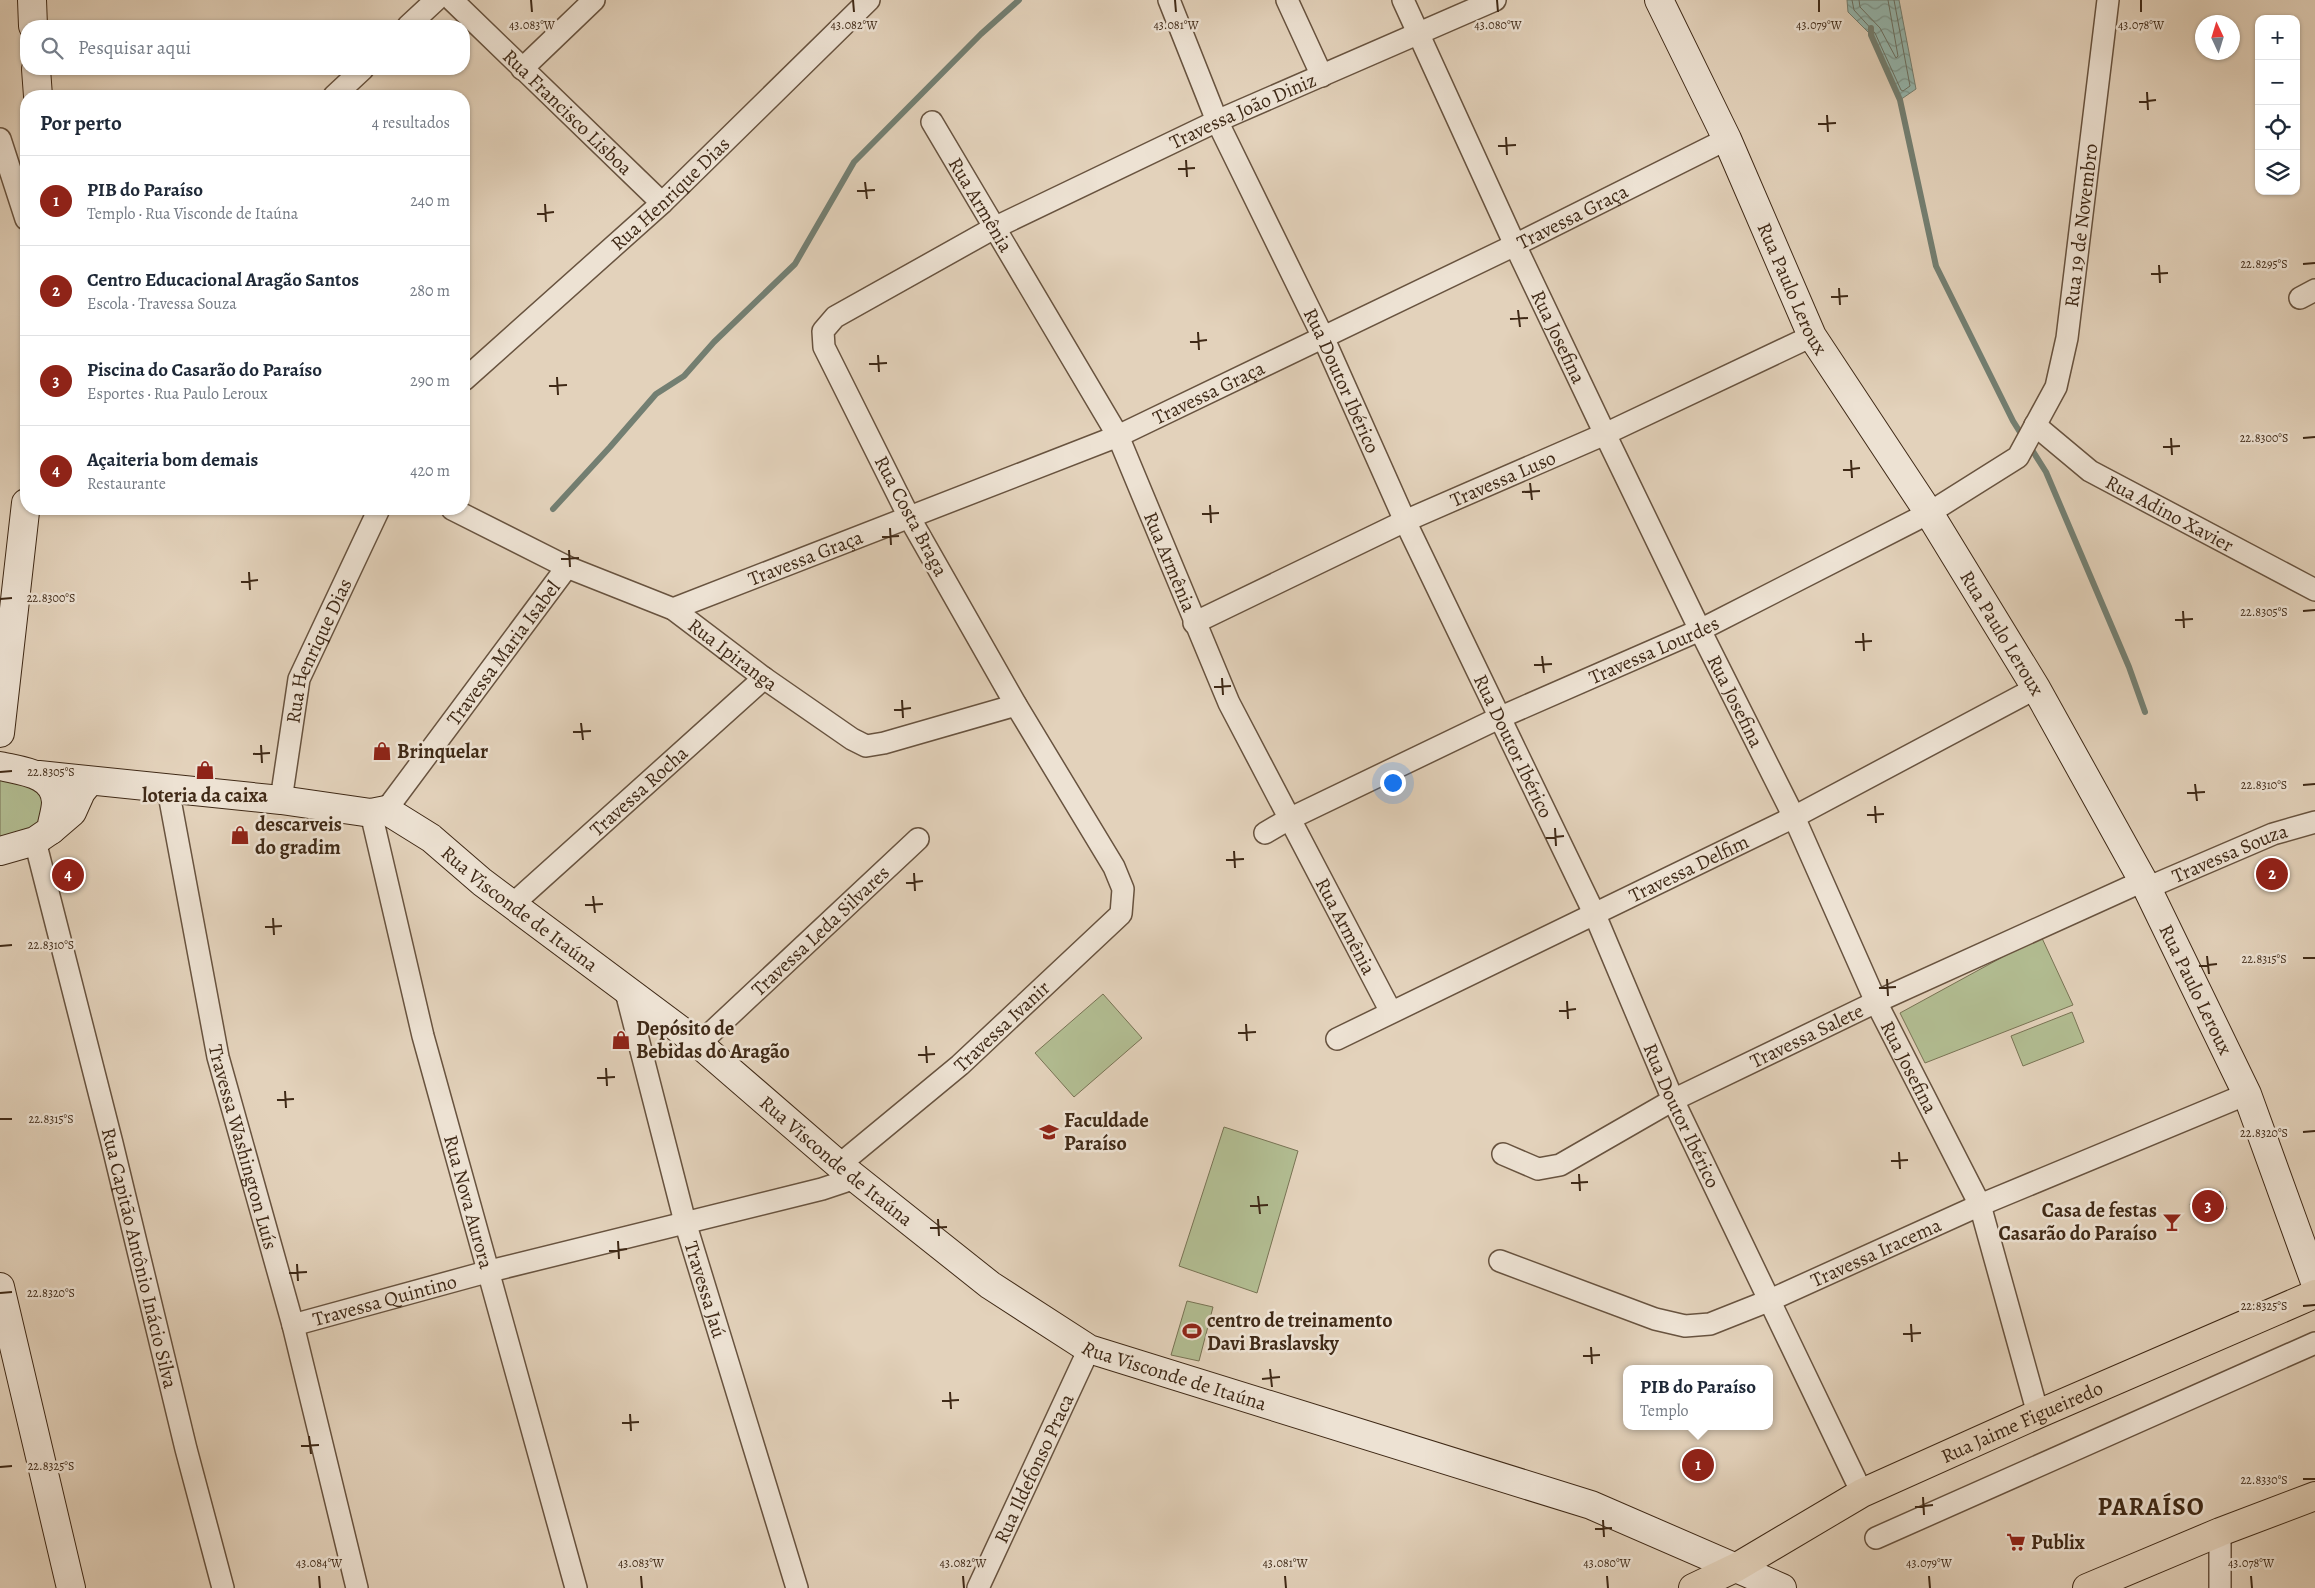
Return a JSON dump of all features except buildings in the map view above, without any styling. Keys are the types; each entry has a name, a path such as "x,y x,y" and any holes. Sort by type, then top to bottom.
{"main road":[{"path":"32,0 33,20"},
{"name":"Rua Paulo Leroux","path":"1659,0 1727,139 1812,336 1929,513 2036,688 2145,885 2247,1094 2315,1282"},
{"path":"36,75 38,90"},
{"path":"0,733 25,515"},
{"name":"Rua Visconde de Itaúna","path":"0,766 39,775 378,812 431,838 482,882 699,1044 847,1172 990,1285 1089,1349 1591,1505 1782,1588"},
{"path":"39,775 51,788 56,801 43,836"},
{"path":"0,851 43,836 72,812 81,792 90,781"},
{"path":"0,1287 71,1588"},
{"name":"Rua Jaime Figueiredo","path":"1693,1588 1737,1567 1862,1493 2038,1414 2315,1294"},
{"path":"2087,1588 2220,1532 2315,1496"}],"street":[{"path":"414,20 436,0"},
{"name":"Rua Francisco Lisboa","path":"452,0 662,203"},
{"path":"522,68 594,0"},
{"name":"Rua Henrique Dias","path":"470,375 662,203 868,0"},
{"name":"Rua Doutor Ibérico","path":"1169,0 1217,121 1322,337 1405,521 1595,914 1673,1100 1862,1493"},
{"path":"1287,0 1322,76"},
{"name":"Rua Josefina","path":"1403,0 1515,245 1605,434 1700,630 1794,817 1876,1002 1980,1205 2038,1414"},
{"name":"Travessa João Diniz","path":"994,228 1217,121 1495,0"},
{"name":"Rua 19 de Novembro","path":"2027,442 2056,387 2067,338 2108,0"},
{"path":"340,90 357,75"},
{"name":"Rua Armênia","path":"932,122 1118,436 1194,623 1229,703 1391,1012"},
{"path":"0,139 20,201"},
{"name":"Travessa Graça","path":"673,609 1118,436 1515,245 1727,139"},
{"name":"Rua Costa Braga","path":"994,228 835,317 823,331 824,348 909,517 1016,705 1114,867"},
{"name":"Travessa Luso","path":"1194,623 1405,521 1605,434 1812,336"},
{"name":"Travessa Lourdes","path":"1265,833 1289,819 1501,717 1700,630 1929,513 2027,442"},
{"name":"Rua Adino Xavier","path":"2027,442 2090,472 2315,590"},
{"name":"Rua Henrique Dias","path":"281,800 299,679 376,515"},
{"name":"Rua Ipiranga","path":"464,515 567,566 673,609 764,678 852,739 866,746 884,743 1016,705"},
{"name":"Travessa Maria Isabel","path":"378,812 567,566"},
{"name":"Travessa Rocha","path":"513,904 764,678"},
{"name":"Travessa Delfim","path":"1337,1039 1794,817 2036,688"},
{"name":"Travessa Washington Luís","path":"168,789 218,1057 293,1325 358,1588"},
{"name":"Rua Nova Aurora","path":"378,812 423,1036 490,1271 576,1588"},
{"name":"Travessa Souza","path":"2145,885 2273,834 2315,822"},
{"name":"Rua Capitão Antônio Inácio Silva","path":"43,836 112,1143 186,1449 223,1588"},
{"name":"Travessa Leda Silvares","path":"699,1044 918,838"},
{"name":"Travessa Ivanir","path":"847,1172 1121,914 1123,889 1114,867"},
{"name":"Travessa Salete","path":"1503,1154 1538,1169 1560,1165 1673,1100 1876,1002 2145,885"},
{"name":"Travessa Jaú","path":"625,988 685,1222 797,1588"},
{"name":"Travessa Iracema","path":"1500,1261 1656,1319 1685,1326 1710,1324 1768,1301 1980,1205 2247,1094"},
{"name":"Travessa Quintino","path":"293,1325 490,1271 822,1189 847,1172"},
{"path":"1876,1538 2315,1343"},
{"name":"Rua Ildefonso Praca","path":"978,1588 1089,1349"},
{"path":"2220,1532 2220,1588"}],"green space":[{"path":"0,778 42,783 53,818 0,851"},
{"path":"2041,936 2073,1005 1925,1063 1900,1013"},
{"path":"1103,994 1142,1038 1074,1097 1035,1053"},
{"path":"2072,1012 2084,1042 2023,1066 2011,1036"},
{"path":"1224,1127 1298,1151 1257,1293 1179,1266"},
{"name":"centro de treinamento Davi Braslavsky","path":"1187,1301 1213,1307 1199,1361 1171,1355"}],"water":[{"path":"1847,0 1899,0 1916,89 1900,100 1871,35 1848,12"},
{"path":"2220,1191 2227,1209 2198,1221 2190,1204"}],"waterway":[{"path":"553,509 656,394 684,376 714,342 795,264 854,162 981,34 1019,0"},
{"path":"1871,28 1871,35 1900,100 1936,266 2013,421 2023,437"},
{"path":"2029,445 2046,472 2129,667 2145,712"}],"place":[{"name":"Brinquelar","path":"382,751"},
{"name":"loteria da caixa","path":"205,770"},
{"name":"descarveis do gradim","path":"240,835"},
{"name":"Centro Educacional Aragão Santos","path":"2272,874"},
{"name":"Açaiteria bom demais","path":"68,875"},
{"name":"Depósito de Bebidas do Aragão","path":"621,1040"},
{"name":"Faculdade Paraíso","path":"1049,1132"},
{"name":"Piscina do Casarão do Paraíso","path":"2208,1206"},
{"name":"Casa de festas Casarão do Paraíso","path":"2172,1222"},
{"name":"centro de treinamento Davi Braslavsky","path":"1192,1331"},
{"name":"PIB do Paraíso","path":"1698,1465"},
{"name":"Publix","path":"2016,1542"}],"district":[{"name":"PARAÍSO","path":"2151,1507"}]}
